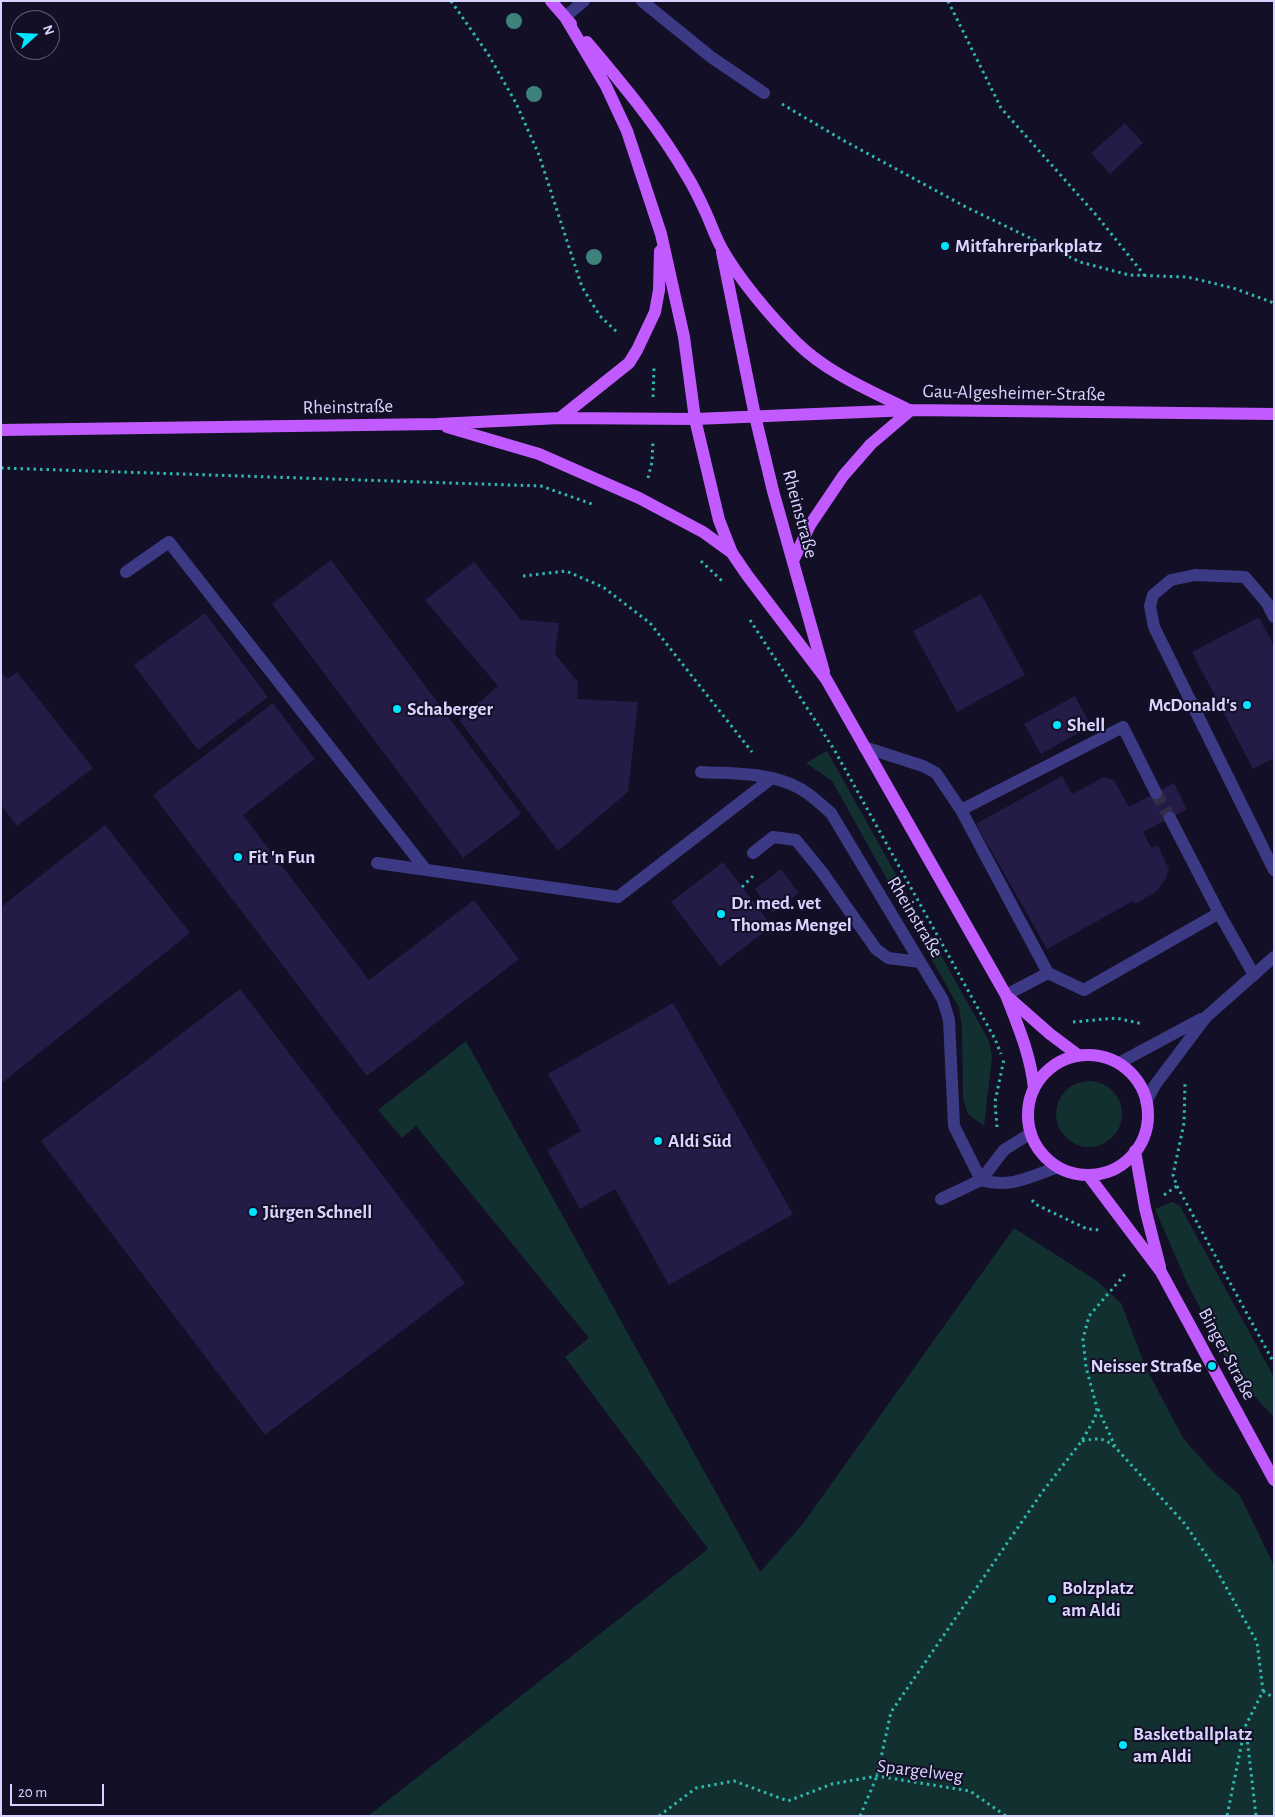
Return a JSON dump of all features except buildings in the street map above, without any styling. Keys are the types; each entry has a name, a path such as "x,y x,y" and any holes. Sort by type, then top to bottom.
{"main road":[{"path":"551,1 636,99 660,133 687,176 721,247 752,292 797,343 829,367 866,389 911,410 870,444 843,476 810,525 793,561"},
{"path":"565,17 606,86 627,131 661,234 684,337 695,419"},
{"path":"560,418 629,362 637,350 655,312 659,290 661,234"},
{"path":"721,247 755,416"},
{"name":"Gau-Algesheimer-Straße","path":"755,416 911,410 1274,414"},
{"name":"Rheinstraße","path":"1,430 437,424 560,418 695,419 755,416 773,491 826,679"},
{"name":"Rheinstraße","path":"695,419 719,520 732,553 826,679 1006,995 1027,1050 1034,1089"},
{"path":"437,424 539,454 639,498 703,532 732,553"},
{"name":"Rheinstraße","path":"1006,995 1078,1056"},
{"path":"1078,1056 1099,1056 1119,1063 1137,1080 1146,1102 1148,1120 1144,1136 1135,1151 1123,1164 1106,1172 1088,1175 1072,1173 1046,1158 1031,1133 1028,1118 1029,1103 1034,1089 1042,1076 1064,1059 1078,1056"},
{"name":"Binger Straße","path":"1135,1151 1145,1208 1161,1272"},
{"name":"Binger Straße","path":"1088,1175 1161,1272 1274,1480"}],"street":[{"path":"565,17 584,1"},
{"path":"642,1 711,57 764,94"},
{"path":"126,572 169,542 426,870"},
{"path":"1274,617 1267,603 1245,577 1195,575 1171,580 1153,595 1150,606 1154,627 1274,870"},
{"path":"961,810 1123,727 1156,792"},
{"path":"864,747 923,766 936,774 961,810 1048,973 1084,990 1219,913"},
{"name":"Rheinstraße","path":"700,772 772,778 796,786 812,796 831,813 943,1000 949,1020 954,1126 981,1180"},
{"path":"377,863 618,897 772,778"},
{"path":"1170,818 1219,913 1254,975"},
{"path":"753,853 773,837 796,840 822,872 876,949 888,958 920,962"},
{"path":"1146,1102 1155,1085 1206,1017 1274,956"},
{"path":"1006,995 1048,973"},
{"path":"1119,1063 1206,1017"},
{"path":"941,1199 981,1180 1004,1150 1031,1133"},
{"path":"981,1180 993,1184 1006,1184 1058,1166"}],"path":[{"path":"451,1 488,54 516,103 539,155 582,287 600,316 621,335"},
{"path":"948,1 1000,108 1097,216 1146,276"},
{"path":"764,94 849,144 966,207 1080,262 1129,275 1187,277 1233,288 1274,303"},
{"path":"1,468 540,486 594,505"},
{"path":"522,576 566,571 603,587 650,623 772,778"},
{"path":"1177,1186 1274,1363"},
{"path":"1027,1194 1034,1204 1087,1229 1101,1230"},
{"path":"1115,1447 1097,1408 1086,1367 1083,1339 1089,1316 1126,1273"},
{"path":"860,1816 877,1776 892,1712 1043,1491 1081,1442 1095,1418 1097,1408"},
{"path":"1081,1442 1095,1438 1107,1441 1115,1447 1185,1524 1217,1571 1257,1642 1264,1691 1245,1727 1227,1816"},
{"path":"1264,1691 1274,1698"},
{"path":"1245,1727 1256,1816"},
{"name":"Spargelweg","path":"659,1816 696,1788 705,1786 734,1781 788,1801 832,1784 877,1776 970,1791 1006,1816"}],"green space":[{"path":"827,751 989,1041 992,1057 984,1126 968,1114 963,1099 962,1028 959,1008 832,781 806,763"},
{"path":"466,1041 760,1572 802,1525 1014,1228 1097,1281 1121,1303 1146,1368 1183,1438 1214,1473 1239,1494 1274,1565 1274,1816 368,1816 708,1549 565,1357 589,1338 416,1126 402,1138 378,1110"},
{"path":"1082,1081 1096,1081 1108,1086 1117,1095 1122,1107 1120,1127 1113,1138 1096,1147 1082,1147 1070,1142 1061,1133 1056,1121 1056,1107 1061,1095 1070,1086"},
{"path":"1172,1202 1180,1206 1274,1377 1274,1417 1235,1376 1187,1283 1155,1209"}],"tunnel":[{"path":"1156,793 1170,818"}],"place":[{"name":"Mitfahrerparkplatz","path":"945,246"},
{"name":"McDonald's","path":"1247,705"},
{"name":"Schaberger","path":"397,709"},
{"name":"Shell","path":"1057,725"},
{"name":"Fit 'n Fun","path":"238,857"},
{"name":"Dr. med. vet Thomas Mengel","path":"721,914"},
{"name":"Aldi Süd","path":"658,1141"},
{"name":"Jürgen Schnell","path":"253,1212"},
{"name":"Neisser Straße","path":"1212,1366"},
{"name":"Bolzplatz am Aldi","path":"1052,1599"},
{"name":"Basketballplatz am Aldi","path":"1123,1745"}]}
